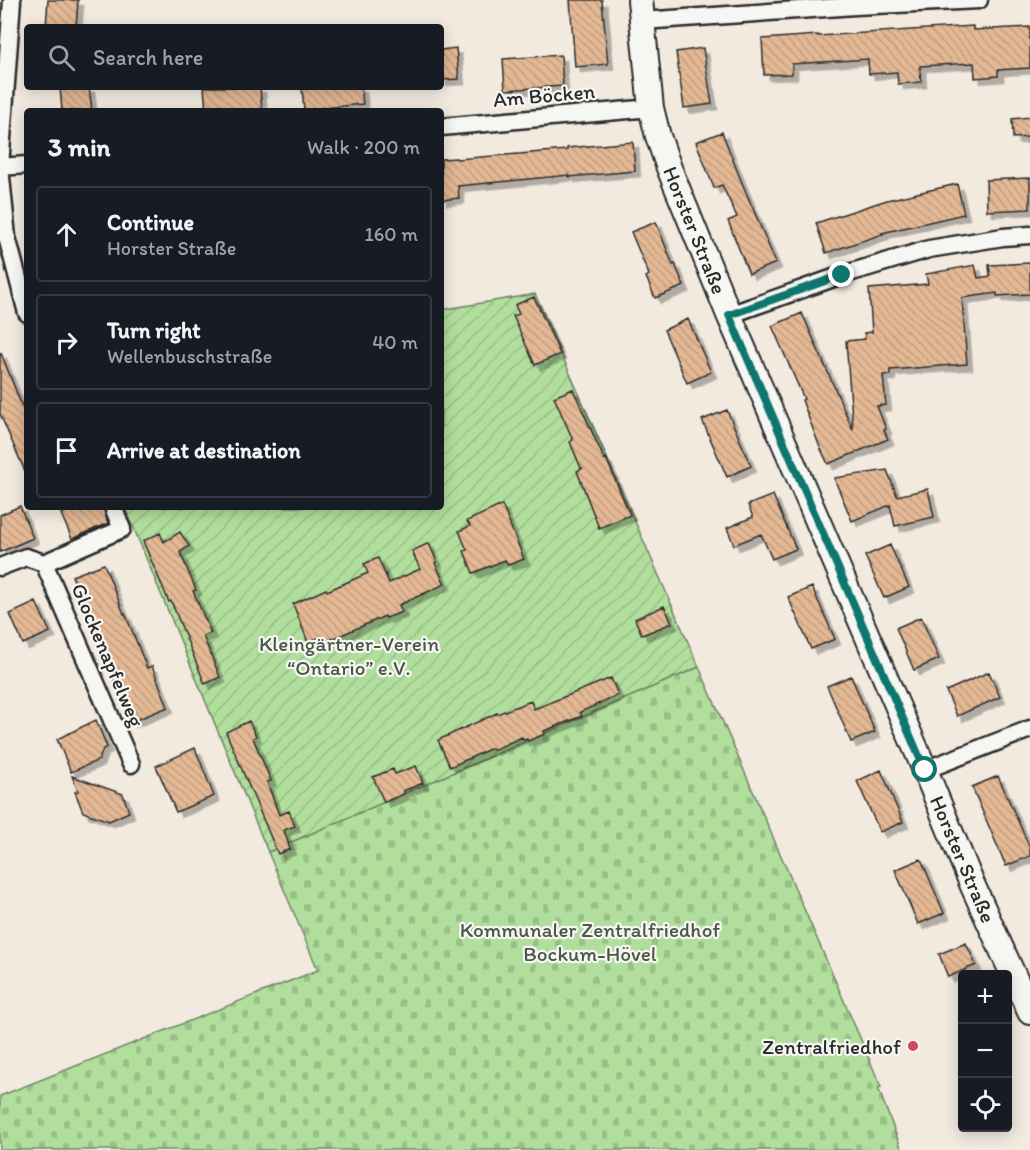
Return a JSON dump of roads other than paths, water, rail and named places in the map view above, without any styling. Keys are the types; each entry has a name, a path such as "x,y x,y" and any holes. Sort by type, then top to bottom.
{"street":[{"path":"12,0 5,27 0,167 7,237 24,302"},
{"path":"641,11 979,0"},
{"name":"Horster Straße","path":"641,11 651,108 669,168 729,315 972,884 1030,1012"},
{"name":"Am Böcken","path":"444,127 651,108"},
{"path":"0,167 24,165"},
{"path":"729,315 842,275 928,249 1030,235"},
{"path":"0,567 26,557 44,563 122,529 114,510"},
{"name":"Glockenapfelweg","path":"44,563 131,764"},
{"path":"925,770 1030,729"}],"place":[{"name":"Zentralfriedhof","path":"913,1046"}],"park label":[{"name":"Kleingärtner-Verein “Ontario” e.V.","path":"349,655"},
{"name":"Kommunaler Zentralfriedhof Bockum-Hövel","path":"590,941"}]}
